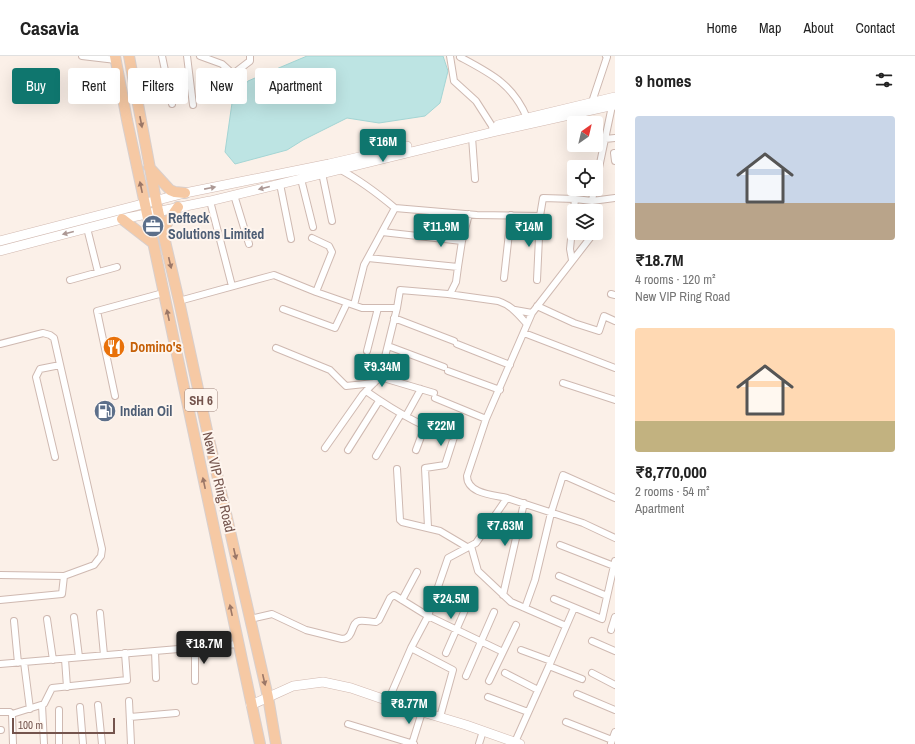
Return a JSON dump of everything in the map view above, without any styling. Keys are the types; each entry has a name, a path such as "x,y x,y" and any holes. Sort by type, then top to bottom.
{"main road":[{"name":"New VIP Ring Road","path":"129,56 157,206 268,697 276,744"},
{"name":"New VIP Ring Road","path":"116,58 127,120 163,293 260,744"},
{"path":"149,168 170,190 185,193"},
{"path":"163,232 167,223 178,207"},
{"path":"122,219 153,243"},
{"path":"174,341 187,338"},
{"path":"194,438 208,435"}],"street":[{"path":"83,56 116,58"},
{"path":"162,56 164,68"},
{"path":"187,56 193,105"},
{"path":"202,56 222,64 234,74 250,61 250,56"},
{"path":"450,56 454,81 476,101 493,129"},
{"path":"592,102 607,57 606,56"},
{"path":"460,57 488,72 503,83 521,104 527,118"},
{"path":"157,206 178,207 210,201 472,137 527,118 615,96"},
{"path":"0,241 146,209 157,206 185,193 613,105 601,160"},
{"path":"472,137 475,180"},
{"path":"605,139 615,138"},
{"path":"614,153 615,161"},
{"path":"330,164 354,177 378,193 395,208 469,214 540,216"},
{"path":"322,173 332,221"},
{"path":"301,179 313,227"},
{"path":"280,184 291,239"},
{"path":"234,195 249,244"},
{"path":"592,204 593,196"},
{"path":"537,280 542,198 592,201 615,198"},
{"path":"572,260 570,249 575,199"},
{"path":"210,201 232,286"},
{"path":"354,305 364,265 395,208"},
{"path":"0,238 1,251 122,219 146,209"},
{"path":"450,294 456,282 462,241 469,214"},
{"path":"504,278 511,215"},
{"path":"87,228 98,272"},
{"path":"382,232 462,241"},
{"path":"312,238 329,246 332,252 316,292"},
{"path":"588,240 532,313 500,390 486,419 467,480 469,485 474,490 507,498 583,523 615,538"},
{"path":"368,258 458,267"},
{"path":"70,280 117,267"},
{"path":"179,301 274,275 362,308 397,308"},
{"path":"456,282 460,296"},
{"path":"325,448 366,391 380,377 400,290 450,294 498,301 515,310 527,324"},
{"path":"115,396 97,311 163,293"},
{"path":"283,309 335,328 347,303"},
{"path":"537,306 574,323 599,331 604,316 615,320"},
{"path":"367,352 378,308"},
{"path":"515,310 532,313"},
{"path":"394,318 510,365"},
{"path":"0,344 42,333 50,335 54,338 102,550 99,560 94,565 64,576 0,575"},
{"path":"524,333 615,368"},
{"path":"388,346 500,390"},
{"path":"276,348 330,370 346,386 374,382"},
{"path":"55,457 36,377 40,369 60,365"},
{"path":"380,377 420,389 486,419"},
{"path":"563,383 614,398"},
{"path":"376,456 420,389"},
{"path":"366,391 404,415 440,433 454,437 445,465 425,468 428,528"},
{"path":"348,450 380,401"},
{"path":"416,450 426,426"},
{"path":"397,469 400,520 407,524 428,528 446,534 469,547 478,571 511,602 566,626"},
{"path":"525,608 535,580 551,513 563,475 615,498"},
{"path":"388,701 411,648 428,616 448,558 476,543 507,498"},
{"path":"503,595 524,504"},
{"path":"554,599 602,619 614,563 560,545"},
{"path":"402,600 418,572"},
{"path":"0,600 62,594 64,576"},
{"path":"558,576 607,596"},
{"path":"446,653 472,594"},
{"path":"250,619 272,614 314,633 347,639 350,637 357,622 376,622 379,620 392,595 394,595 428,616 503,652"},
{"path":"251,705 293,686 323,682 351,688 517,743 528,712 574,608"},
{"path":"466,676 494,612"},
{"path":"100,613 104,655"},
{"path":"74,617 79,657"},
{"path":"611,630 615,617"},
{"path":"47,618 53,660"},
{"path":"14,622 30,709"},
{"path":"489,681 516,624"},
{"path":"592,642 615,651"},
{"path":"0,664 238,644"},
{"path":"195,648 195,681"},
{"path":"411,648 453,670 440,717"},
{"path":"521,650 582,679"},
{"path":"155,651 156,678"},
{"path":"0,712 10,712 12,714 42,705 44,704 52,688 127,680 125,654"},
{"path":"66,659 67,687"},
{"path":"505,673 538,690"},
{"path":"592,674 615,685"},
{"path":"577,694 615,710"},
{"path":"488,697 528,712"},
{"path":"129,701 131,744"},
{"path":"42,705 44,744"},
{"path":"98,705 102,744"},
{"path":"80,707 83,744"},
{"path":"59,710 59,744"},
{"path":"348,724 413,744 422,712"},
{"path":"130,717 176,713"},
{"path":"12,714 13,744"},
{"path":"566,722 611,742 615,732"},
{"path":"479,744 483,731"}],"water":[{"path":"307,56 443,56 448,71 440,103 425,116 379,123 347,118 303,140 287,150 235,164 225,152 232,104 247,104 248,81 255,78 255,104 336,104 336,68 279,68"}],"place":[{"name":"Refteck Solutions Limited","path":"153,226"},
{"name":"Domino's","path":"114,347"},
{"name":"Indian Oil","path":"105,411"}]}
